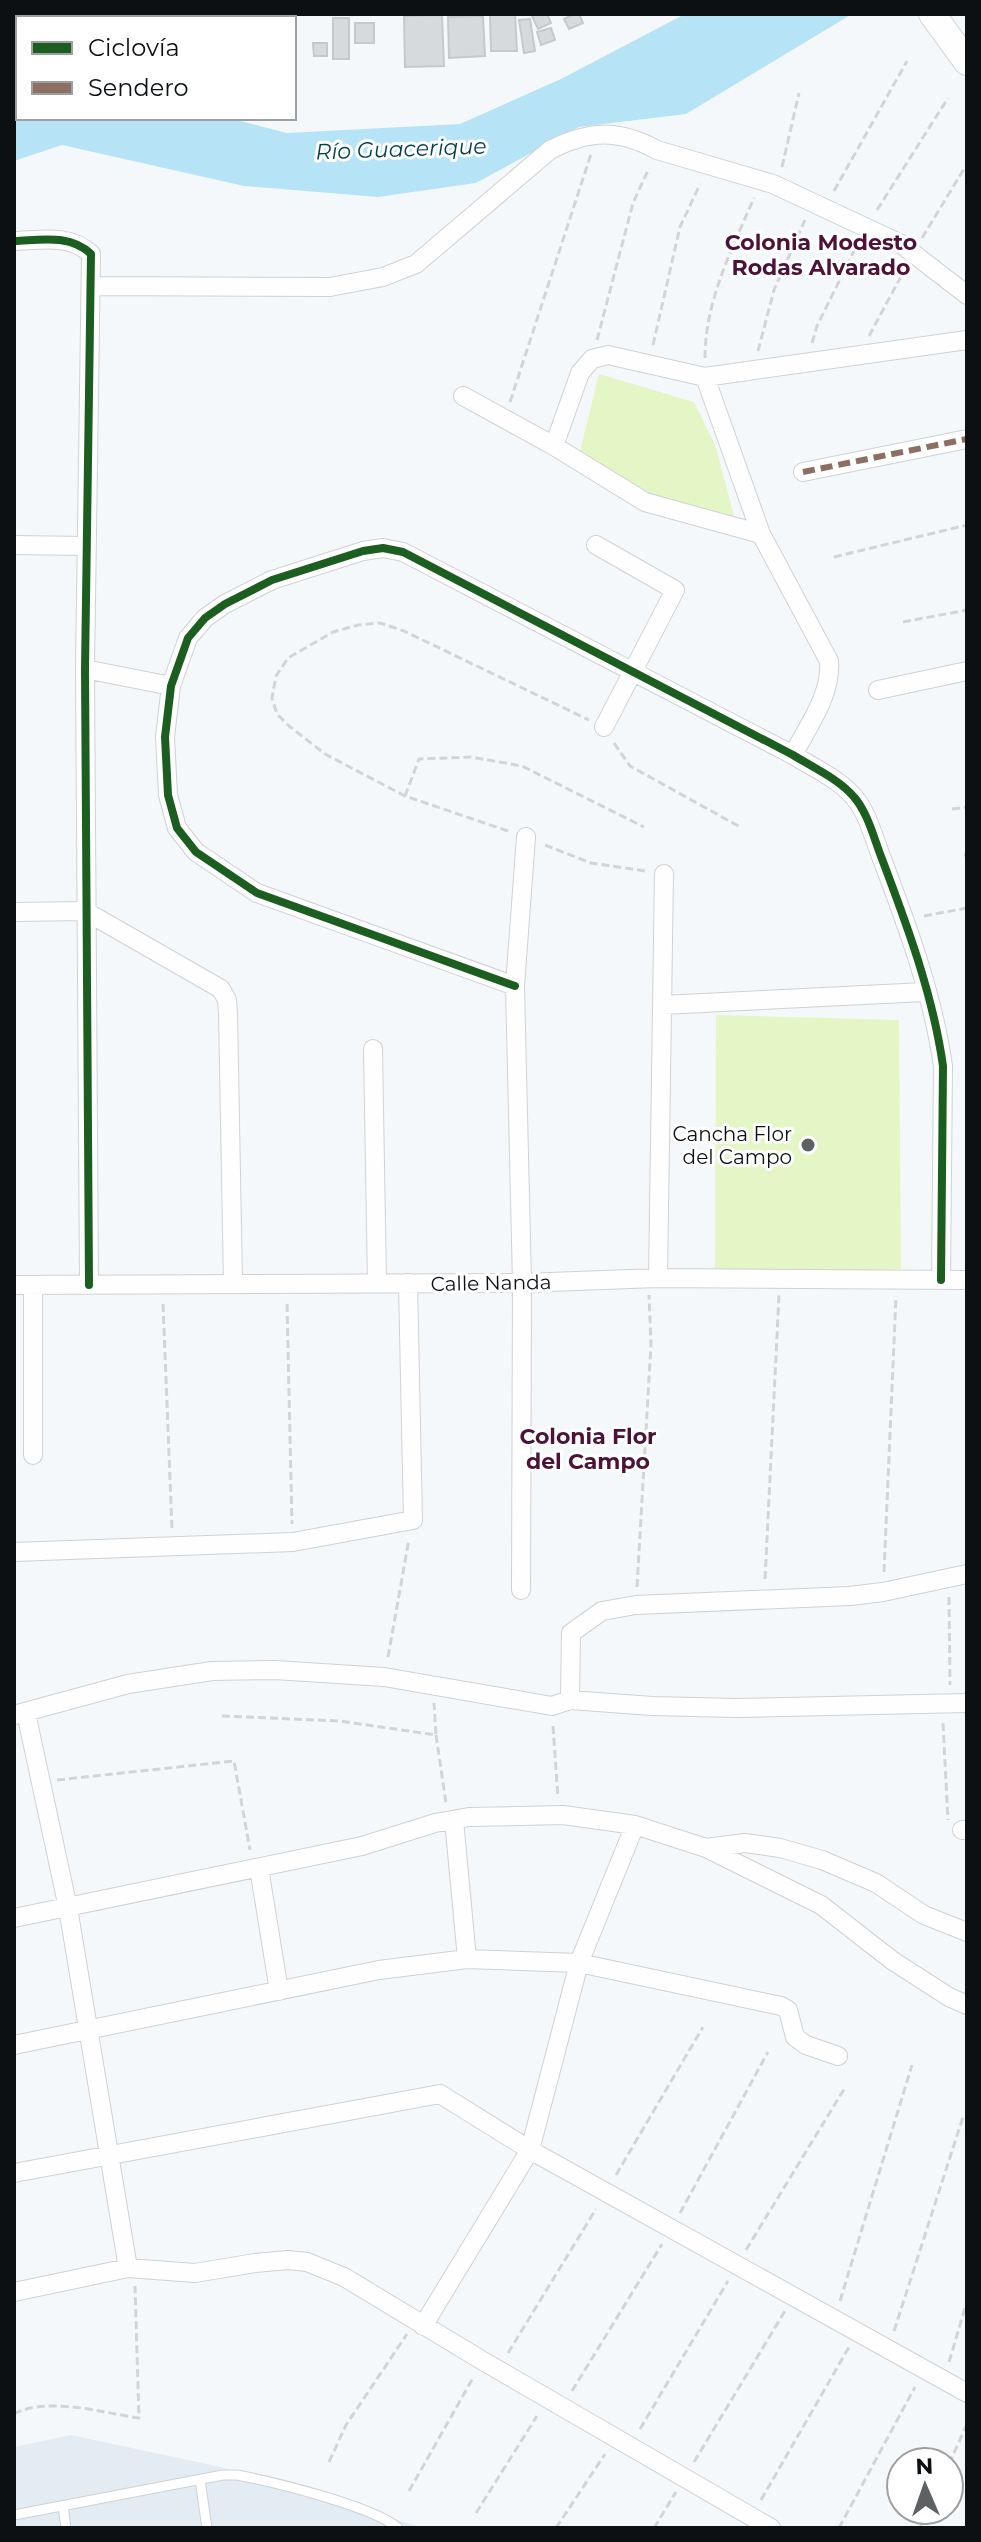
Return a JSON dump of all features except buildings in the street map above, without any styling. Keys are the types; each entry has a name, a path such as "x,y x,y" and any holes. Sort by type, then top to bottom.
{"street":[{"path":"203,14 230,14"},
{"path":"932,14 967,62"},
{"path":"91,286 330,287 383,277 416,264 550,150 575,137 598,134 641,141 657,150 769,183 901,244 967,295"},
{"path":"14,241 55,239 79,242 91,254 85,669 89,1285"},
{"path":"554,446 580,373 592,359 608,355 705,377 967,340"},
{"path":"705,377 761,534 829,661 831,676 827,689 793,755"},
{"path":"463,396 554,446 645,502 761,534"},
{"path":"803,472 967,439"},
{"path":"14,545 86,546"},
{"path":"596,545 675,590 604,727"},
{"path":"515,986 257,893 196,852 177,828 168,795 165,737 171,686 188,638 205,618 272,580 363,551 383,548 403,552 793,755 854,797 869,825 904,919 938,1034 943,1066 941,1280"},
{"path":"85,669 171,686"},
{"path":"878,690 967,671"},
{"path":"521,1590 522,1283 515,986 526,837"},
{"path":"653,1279 664,874"},
{"path":"14,912 85,911 221,989 227,1000 233,1284"},
{"path":"662,1005 925,992"},
{"path":"373,1049 377,1284"},
{"name":"Calle Nanda","path":"14,1285 522,1283 653,1279 967,1280"},
{"path":"14,1552 293,1542 413,1520 408,1283"},
{"path":"33,1285 33,1455"},
{"path":"561,1703 571,1633 602,1611 636,1605 883,1592 958,1576"},
{"path":"131,2268 68,1908 41,1782 20,1714 128,1684 212,1671 275,1670 384,1677 433,1687 561,1703 736,1708 953,1703"},
{"path":"14,1918 362,1846 469,1817 559,1815 635,1825 706,1848 821,1905 893,1961 967,2005"},
{"path":"451,1821 467,1959"},
{"path":"420,2324 530,2150 579,1963 635,1825"},
{"path":"706,1848 745,1843 780,1848 822,1860 876,1883 924,1915 967,1932"},
{"path":"256,1868 279,1991"},
{"path":"14,2045 379,1970 467,1959 579,1963 781,2006 788,2010 795,2037 806,2045 838,2056"},
{"path":"14,2173 440,2094 530,2150 967,2393"},
{"path":"14,2292 131,2268 195,2273 255,2263 307,2262 344,2277 771,2528"}],"lane":[{"path":"14,2515 223,2475 247,2477 345,2504 390,2521 398,2528"},
{"path":"200,2480 207,2528"},
{"path":"63,2506 66,2528"}],"path":[{"path":"753,370 774,290 818,206 907,61"},
{"path":"705,377 705,333 719,281 769,183 799,93"},
{"path":"503,420 598,134"},
{"path":"592,359 633,203 657,150"},
{"path":"649,364 680,227 708,166"},
{"path":"834,557 967,525"},
{"path":"903,622 967,610"},
{"path":"664,874 591,863 526,837 405,796 325,754 289,726 277,714 272,698 276,676 288,658 333,632 380,623 404,631 604,727 630,766 742,828"},
{"path":"405,796 419,759 471,757 522,766 644,827"},
{"path":"952,809 967,807"},
{"path":"904,919 967,908"},
{"path":"636,1605 653,1279"},
{"path":"764,1600 779,1280"},
{"path":"883,1592 896,1280"},
{"path":"162,1284 173,1548"},
{"path":"286,1284 293,1542"},
{"path":"384,1677 413,1520"},
{"path":"958,1576 948,1823 952,1828 965,1830"},
{"path":"433,1687 436,1735 451,1821"},
{"path":"559,1815 561,1703"},
{"path":"222,1716 340,1721 436,1735"},
{"path":"41,1782 234,1761 256,1868"},
{"path":"409,2491 606,2193 703,2027"},
{"path":"476,2513 555,2403 671,2229 768,2052"},
{"path":"834,2320 912,2065"},
{"path":"556,2528 622,2443 737,2266 846,2086"},
{"path":"888,2350 963,2117"},
{"path":"14,2414 27,2406 46,2405 139,2418 131,2268"},
{"path":"654,2528 793,2297"},
{"path":"944,2381 967,2301"},
{"path":"329,2462 346,2425 420,2324"},
{"path":"751,2518 857,2332"},
{"path":"839,2528 924,2370"},
{"path":"957,2446 967,2424"}],"shaded area":[{"path":"71,2435 221,2467 424,2528 14,2528 14,2447"}],"green space":[{"path":"599,374 694,402 716,447 735,520 651,501 578,459"},
{"name":"Cancha Flor del Campo","path":"716,1015 899,1020 901,1269 715,1274"}],"water":[{"name":"Río Guacerique","path":"685,14 852,14 686,114 579,127 476,183 378,197 244,186 62,145 14,161 16,88 16,120 237,120 287,133 460,124 561,79"}],"marked path":[{"path":"803,472 967,439"}],"cycle path":[{"path":"14,241 65,241 91,254 85,669 89,1285"},
{"path":"515,986 257,893 196,852 177,828 168,795 165,737 171,686 188,638 205,618 272,580 363,551 383,548 403,552 793,755 848,791 867,818 901,909 939,1039 943,1066 941,1280"}],"place":[{"name":"Cancha Flor del Campo","path":"808,1145"}],"district":[{"name":"Colonia Modesto Rodas Alvarado","path":"821,254"},
{"name":"Colonia Flor del Campo","path":"588,1448"}]}
